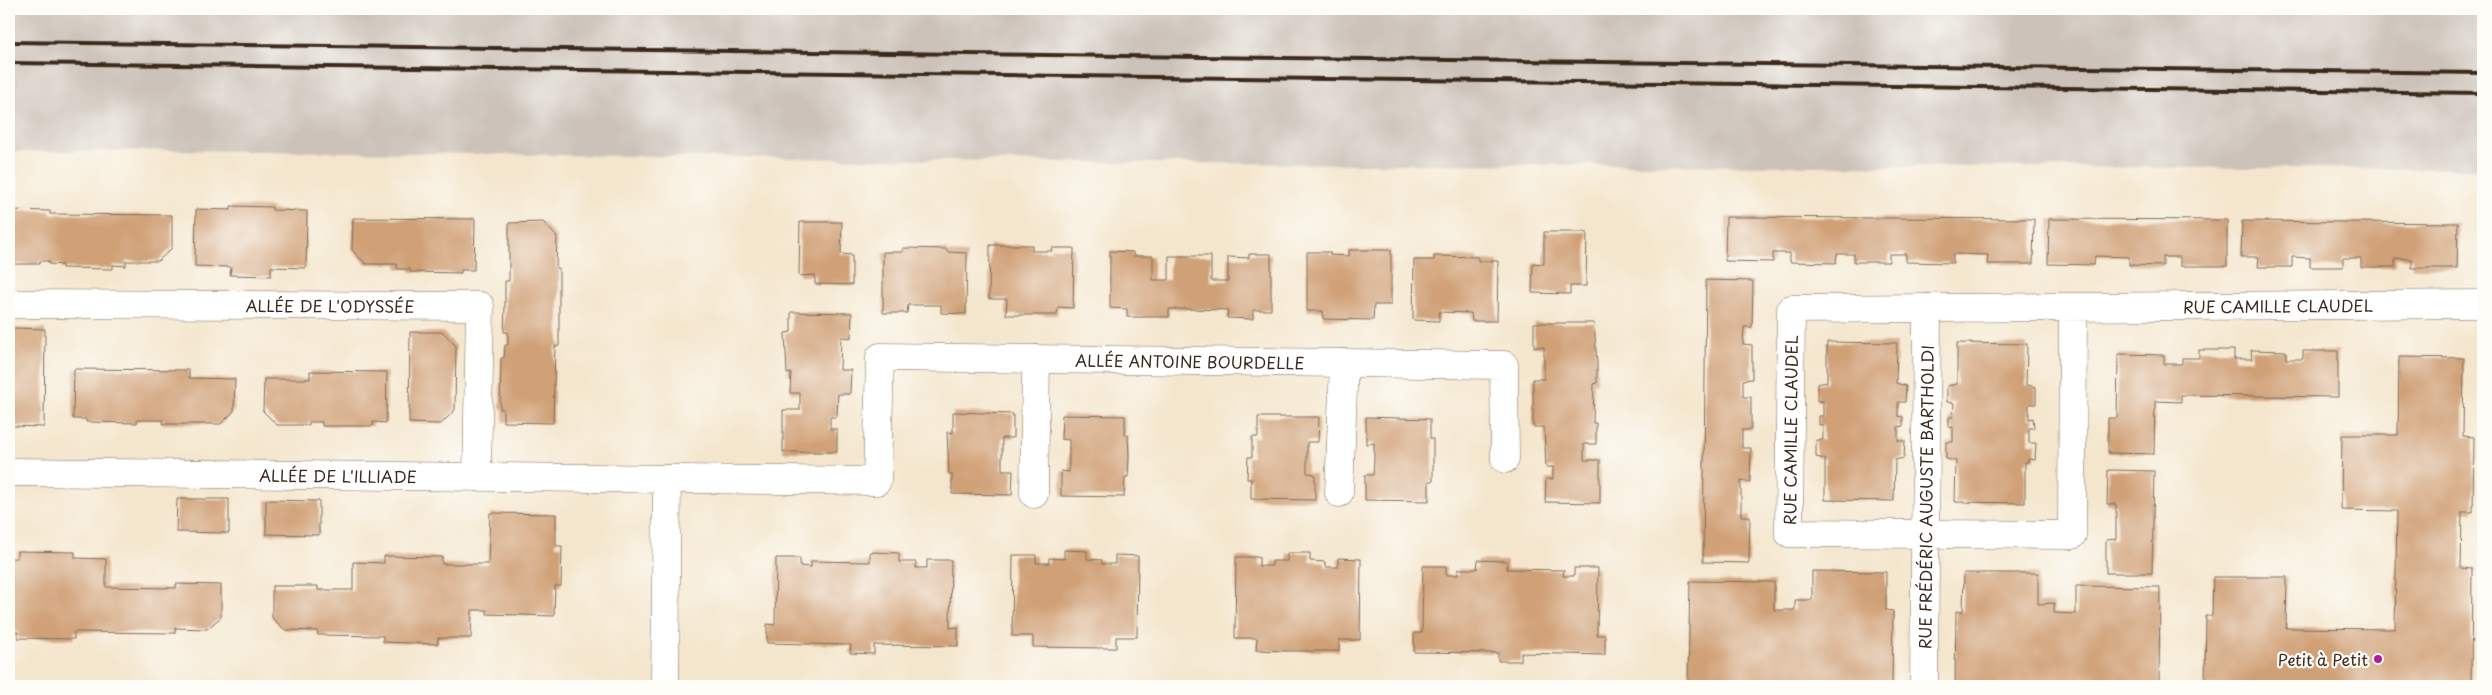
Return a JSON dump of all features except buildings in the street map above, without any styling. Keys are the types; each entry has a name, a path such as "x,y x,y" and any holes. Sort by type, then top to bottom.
{"street":[{"name":"ALLÉE DE L'ODYSSÉE","path":"9,304 480,306 477,477"},
{"name":"RUE CAMILLE CLAUDEL","path":"2073,307 2072,535 1789,533 1790,309 2483,304"},
{"name":"RUE FRÉDÉRIC AUGUSTE BARTHOLDI","path":"1924,686 1927,308"},
{"name":"ALLÉE ANTOINE BOURDELLE","path":"667,479 877,481 880,357 1504,366 1505,459"},
{"path":"1034,494 1036,359"},
{"path":"1339,493 1344,363"},
{"name":"ALLÉE DE L'ILLIADE","path":"9,472 667,479"},
{"path":"665,686 667,479"}],"shaded area":[{"path":"9,9 2483,9 2483,169 1160,163 176,150 9,152"}],"railway":[{"path":"9,42 2483,73"},
{"path":"9,63 2483,93"}],"place":[{"name":"Petit à Petit","path":"2378,659"}]}
